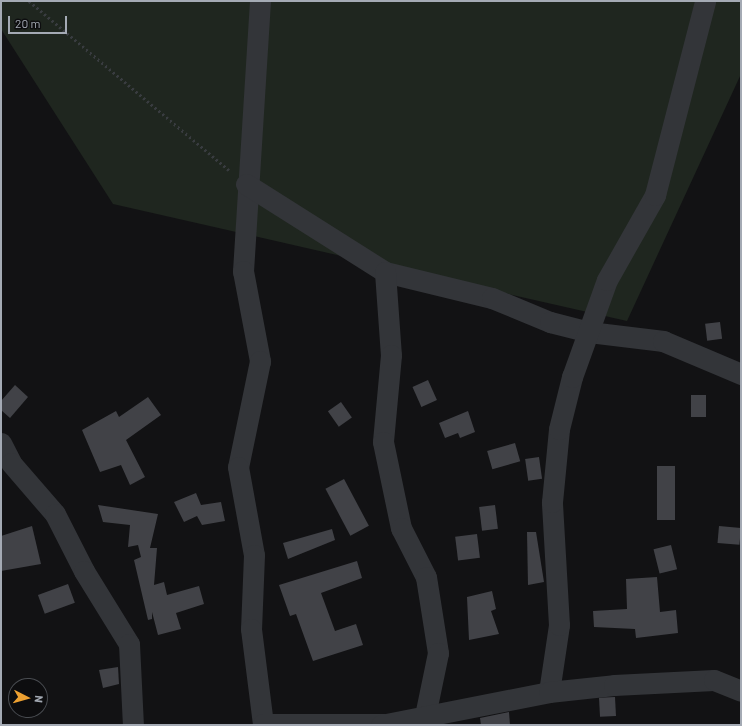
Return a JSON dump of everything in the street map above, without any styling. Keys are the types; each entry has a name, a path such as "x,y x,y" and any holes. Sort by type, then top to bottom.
{"street":[{"path":"260,1 246,184 243,271 260,361 238,466 254,555 251,629 262,725 382,724 428,721 549,692 714,680 741,691"},
{"path":"549,692 559,625 552,502 559,429 607,280 655,195 705,1"},
{"path":"246,184 385,272 492,298 550,322 589,332 664,341 741,374"},
{"path":"385,272 392,355 383,442 401,528 426,577 438,653 428,721"},
{"path":"1,443 11,463 55,514 84,571 129,644 133,725"}],"path":[{"path":"29,1 246,184"}],"shaded area":[{"path":"1,1 741,1 741,74 627,321 113,204 1,29"}],"building":[{"path":"720,322 722,339 707,341 705,324"},
{"path":"428,380 437,400 421,407 412,387"},
{"path":"15,385 28,397 10,418 1,410 1,401"},
{"path":"691,395 706,395 706,417 691,417"},
{"path":"148,397 161,415 126,440 145,477 130,485 121,465 100,472 82,430 116,411 119,417"},
{"path":"341,402 352,418 339,427 328,411"},
{"path":"468,411 475,432 460,438 458,433 445,438 439,423"},
{"path":"515,443 520,461 492,469 487,451"},
{"path":"539,457 542,479 528,481 525,459"},
{"path":"657,466 675,466 675,520 657,520"},
{"path":"344,479 369,526 350,536 325,489"},
{"path":"196,493 201,505 221,502 225,521 202,525 197,516 184,522 174,502"},
{"path":"98,505 158,514 150,548 157,548 154,585 164,582 167,595 199,586 204,604 176,613 181,629 158,635 152,612 152,619 148,620 134,560 141,557 138,545 128,547 130,525 103,522"},
{"path":"495,505 498,529 482,531 479,507"},
{"path":"32,526 41,564 1,571 1,536"},
{"path":"719,526 741,528 739,545 718,543"},
{"path":"332,529 335,540 288,559 283,543"},
{"path":"527,532 536,532 544,582 528,585"},
{"path":"477,534 480,558 458,561 455,537"},
{"path":"671,545 677,569 660,574 654,549"},
{"path":"357,561 362,578 321,593 335,631 356,624 363,645 313,661 296,614 290,616 279,585"},
{"path":"657,577 660,612 676,610 678,633 636,638 635,629 594,627 593,611 627,609 626,579"},
{"path":"68,584 75,603 45,614 38,595"},
{"path":"492,591 496,609 491,611 499,634 469,640 467,597"},
{"path":"118,667 119,684 103,688 99,670"},
{"path":"615,697 616,716 600,717 599,698"},
{"path":"509,712 510,725 481,725 480,718"}]}
